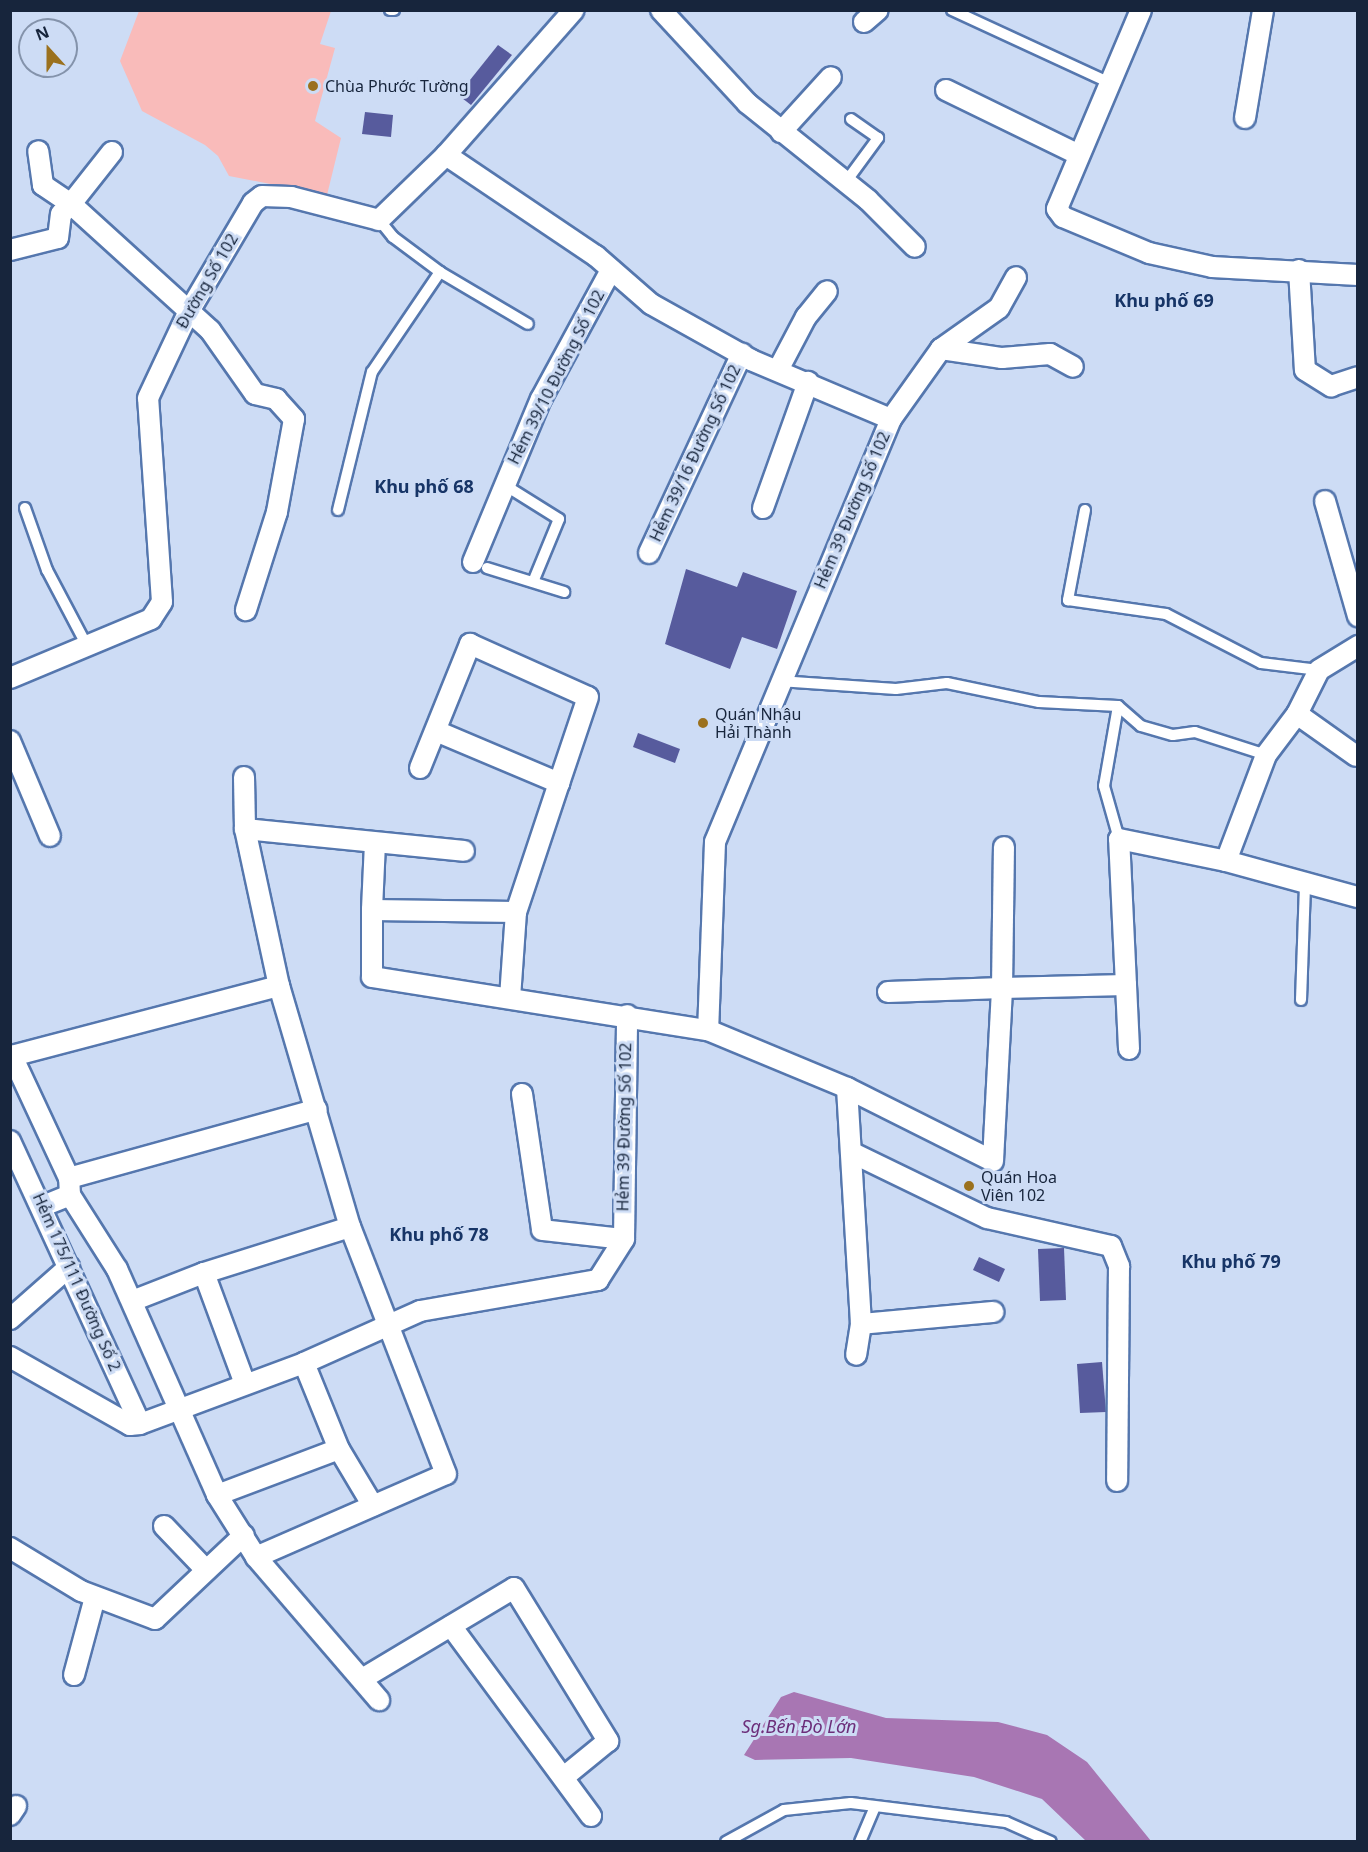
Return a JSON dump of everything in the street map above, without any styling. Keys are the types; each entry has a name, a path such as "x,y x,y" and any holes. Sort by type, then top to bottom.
{"street":[{"path":"379,220 446,155 574,10"},
{"path":"661,10 781,132 845,183 915,247"},
{"path":"1141,10 1112,84 1056,209 1063,218 1149,253 1212,267 1358,275"},
{"path":"1245,118 1263,10"},
{"path":"781,132 831,77"},
{"path":"946,90 1079,155"},
{"path":"38,151 43,185 71,204 124,247 159,289 210,330 255,394 276,399 294,419 277,512 246,610"},
{"path":"10,250 58,238 61,214 112,152"},
{"name":"Hẻm 39 Đường Số 102","path":"446,155 610,270 651,304 742,354 891,419 779,681 714,842 708,1030"},
{"name":"Đường Số 102","path":"10,678 151,618 162,602 148,399 188,313 253,203 262,196 291,197 379,220"},
{"name":"Hẻm 39/10 Đường Số 102","path":"480,565 503,484 610,270"},
{"path":"1299,270 1305,370 1331,386 1358,377"},
{"path":"891,419 941,349 999,308 1016,277"},
{"path":"778,370 806,317 827,291"},
{"path":"941,349 1002,358 1050,354 1073,367"},
{"name":"Hẻm 39/16 Đường Số 102","path":"649,553 742,354"},
{"path":"763,508 808,382"},
{"path":"1325,501 1358,616"},
{"path":"420,768 470,644 588,697 516,912 510,998"},
{"path":"1226,861 1266,755 1297,714 1319,670 1358,646"},
{"path":"1297,714 1356,756"},
{"path":"436,731 559,783"},
{"path":"10,741 50,836"},
{"path":"244,777 245,829 279,986 350,1227 387,1328 446,1474 256,1557"},
{"path":"245,829 464,851"},
{"path":"1130,1049 1119,839 1226,861 1358,897"},
{"path":"375,843 372,977 627,1015 708,1030 848,1088 993,1161 1002,988 1004,847"},
{"path":"372,910 516,912"},
{"path":"888,992 1126,985"},
{"path":"279,986 12,1056 69,1186 132,1301 182,1408 217,1495 256,1557 379,1700"},
{"name":"Hẻm 39 Đường Số 102","path":"624,1239 627,1015"},
{"path":"848,1088 861,1324 856,1355"},
{"path":"12,1361 130,1425 143,1423 303,1363 387,1328 420,1311 598,1280 624,1239 542,1230 522,1094"},
{"path":"43,1206 69,1186 317,1109"},
{"name":"Hẻm 175/111 Đường Số 2","path":"10,1141 43,1206 69,1267 143,1423"},
{"path":"853,1153 987,1218 1111,1246 1119,1266 1117,1481"},
{"path":"132,1301 204,1273 350,1227"},
{"path":"10,1319 69,1267"},
{"path":"204,1273 245,1384"},
{"path":"861,1324 993,1312"},
{"path":"303,1363 339,1449 373,1506"},
{"path":"217,1495 339,1449"},
{"path":"164,1526 206,1570"},
{"path":"10,1548 95,1597 155,1619 244,1535"},
{"path":"362,1679 514,1588 608,1742 564,1777"},
{"path":"75,1675 95,1597"},
{"path":"451,1626 591,1816"}],"lane":[{"path":"952,10 1112,84"},
{"path":"845,183 878,138 851,119"},
{"path":"379,220 393,237 440,272 528,324"},
{"path":"338,510 372,372 440,272"},
{"name":"Hẻm 39/10 Đường Số 102","path":"503,484 559,519 533,582"},
{"path":"25,508 47,570 87,646"},
{"path":"1085,510 1068,600 1166,614 1261,663 1319,670"},
{"name":"Hẻm 39/10 Đường Số 102","path":"480,565 564,592"},
{"path":"779,681 896,689 947,683 1039,702 1118,706 1141,726 1173,735 1195,732 1266,755"},
{"path":"1118,706 1104,786 1119,839"},
{"path":"1301,1000 1305,883"},
{"path":"726,1842 784,1810 850,1803 1006,1822 1051,1842"},
{"path":"860,1842 875,1807"}],"shaded area":[{"path":"139,11 331,11 320,44 335,48 315,121 341,138 327,195 229,176 218,156 205,145 142,111 120,61"}],"water":[{"name":"Sg.Bến Đò Lớn","path":"794,1692 886,1718 998,1722 1047,1735 1087,1762 1151,1841 1086,1841 1042,1799 974,1777 851,1758 755,1760 744,1755 781,1697"}],"building":[{"path":"498,45 512,55 471,105 458,95"},
{"path":"365,112 393,115 391,137 362,134"},
{"path":"686,569 737,587 743,572 797,591 777,649 742,637 730,669 665,644"},
{"path":"638,733 680,749 675,763 633,747"},
{"path":"1064,1248 1066,1300 1040,1301 1038,1249"},
{"path":"979,1257 1005,1269 999,1282 973,1270"},
{"path":"1102,1362 1106,1412 1080,1413 1077,1364"}],"place":[{"name":"Chùa Phước Tường","path":"313,86"},
{"name":"Quán Nhậu Hải Thành","path":"703,723"},
{"name":"Quán Hoa Viên 102","path":"969,1186"}],"district":[{"name":"Khu phố 69","path":"1164,300"},
{"name":"Khu phố 68","path":"424,486"},
{"name":"Khu phố 78","path":"439,1234"},
{"name":"Khu phố 79","path":"1231,1261"}]}
